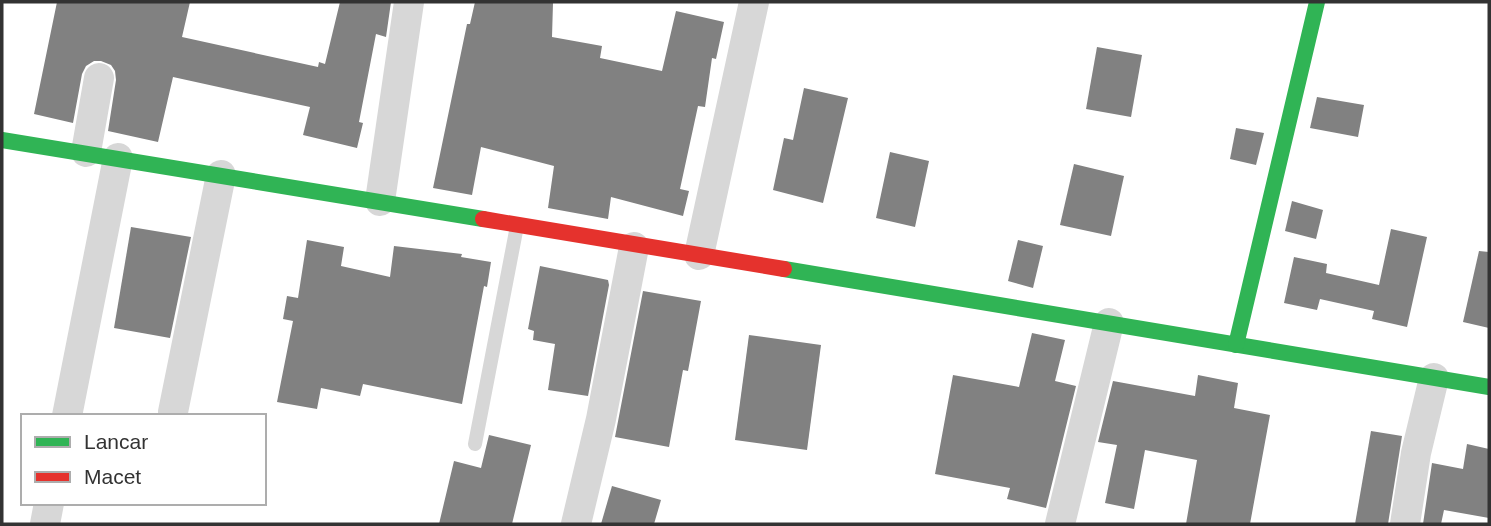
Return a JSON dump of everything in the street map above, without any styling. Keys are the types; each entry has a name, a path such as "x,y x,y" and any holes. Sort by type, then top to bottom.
{"street":[{"path":"380,201 409,2"},
{"path":"699,255 754,2"},
{"path":"1236,345 1317,2"},
{"path":"86,152 100,78"},
{"path":"2,140 1489,387"},
{"path":"67,414 118,158"},
{"path":"173,412 221,175"},
{"path":"576,524 601,419 634,247"},
{"path":"1060,524 1110,323"},
{"path":"1405,524 1416,453 1434,379"},
{"path":"45,524 49,505"}],"lane":[{"path":"475,444 517,225"}],"building":[{"path":"57,2 190,2 182,37 318,67 319,62 325,64 340,2 391,2 386,37 376,34 359,122 363,123 357,148 303,135 310,107 173,77 158,142 108,131 116,80 111,65 101,61 94,61 86,66 82,74 73,123 34,114"},
{"path":"475,2 553,3 552,37 602,46 600,58 662,71 676,11 724,22 716,59 712,58 705,107 698,106 680,189 689,191 683,216 611,197 608,219 548,208 554,166 481,147 472,195 433,188 467,24 470,24"},
{"path":"1097,47 1142,55 1131,117 1086,109"},
{"path":"804,88 848,98 823,203 773,190 784,138 793,140"},
{"path":"1317,97 1364,105 1358,137 1310,128"},
{"path":"1236,128 1264,133 1256,165 1230,159"},
{"path":"890,152 929,161 915,227 876,218"},
{"path":"1074,164 1124,176 1111,236 1060,225"},
{"path":"1292,201 1323,210 1316,239 1285,231"},
{"path":"131,227 191,237 170,338 114,328"},
{"path":"1391,229 1427,237 1407,327 1372,319 1374,311 1320,299 1317,310 1284,303 1294,257 1327,264 1326,273 1379,285"},
{"path":"307,240 344,247 341,266 390,277 394,246 462,254 461,257 491,262 462,404 363,384 360,396 321,388 317,409 277,402 293,321 283,319 287,296 298,298"},
{"path":"1018,240 1043,246 1033,288 1008,281"},
{"path":"1479,251 1489,252 1489,328 1463,322"},
{"path":"540,266 608,280 588,396 548,390 555,344 533,340 534,331 528,329"},
{"path":"643,291 701,301 688,371 683,370 669,447 615,437"},
{"path":"1032,333 1065,340 1055,381 1076,386 1046,508 1007,499 1010,488 935,474 953,375 1019,387"},
{"path":"749,335 821,345 807,450 735,440"},
{"path":"1198,375 1238,383 1234,408 1270,415 1250,524 1186,524 1197,460 1145,450 1134,509 1105,503 1117,445 1098,442 1113,381 1195,396"},
{"path":"1371,431 1402,436 1388,524 1355,524"},
{"path":"489,435 531,445 512,524 439,524 454,461 481,468"},
{"path":"1467,444 1489,449 1489,518 1444,510 1441,524 1423,524 1432,463 1463,469"},
{"path":"612,486 661,500 654,524 601,524"}],"traffic: fast":[{"path":"1236,345 1317,2"},
{"path":"2,140 483,219"},
{"path":"784,269 1489,387"}],"traffic: jam":[{"path":"483,219 784,269"}]}
